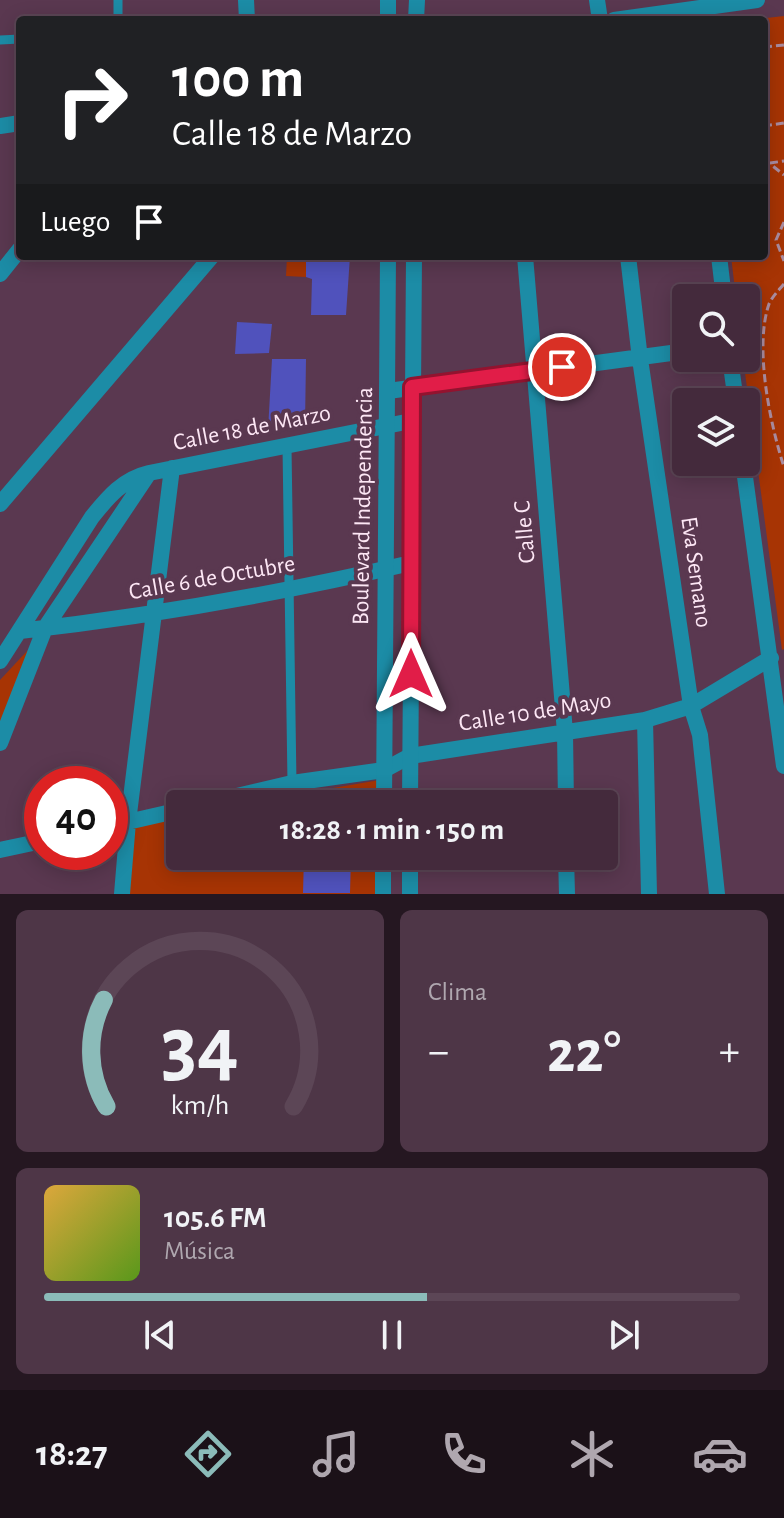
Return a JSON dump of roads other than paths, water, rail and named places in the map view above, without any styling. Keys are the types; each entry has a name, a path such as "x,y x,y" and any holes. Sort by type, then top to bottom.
{"street":[{"path":"640,16 757,0"},
{"path":"0,274 16,254"},
{"path":"0,504 205,260"},
{"name":"Boulevard Independencia","path":"384,790 388,260"},
{"name":"Boulevard Independencia","path":"410,790 414,260"},
{"name":"Calle C","path":"525,260 565,732 566,790"},
{"name":"Eva Semano","path":"628,260 691,706 700,735 717,894"},
{"path":"719,260 722,284"},
{"path":"388,391 536,369 672,353"},
{"name":"Calle 18 de Marzo","path":"0,661 92,517 129,480 172,468 411,421"},
{"path":"166,813 128,822 172,468"},
{"path":"0,743 45,628 149,473"},
{"path":"745,476 784,766"},
{"name":"Calle 6 de Octubre","path":"20,631 156,614 289,591 411,563"},
{"name":"Calle 10 de Mayo","path":"262,790 384,770 410,756 645,720 691,706 771,658"},
{"path":"645,720 649,894"},
{"path":"0,850 24,845"},
{"path":"122,894 124,870"},
{"path":"383,870 383,894"},
{"path":"410,870 410,894"},
{"path":"566,870 567,894"}],"lane":[{"path":"287,447 292,783"}]}
